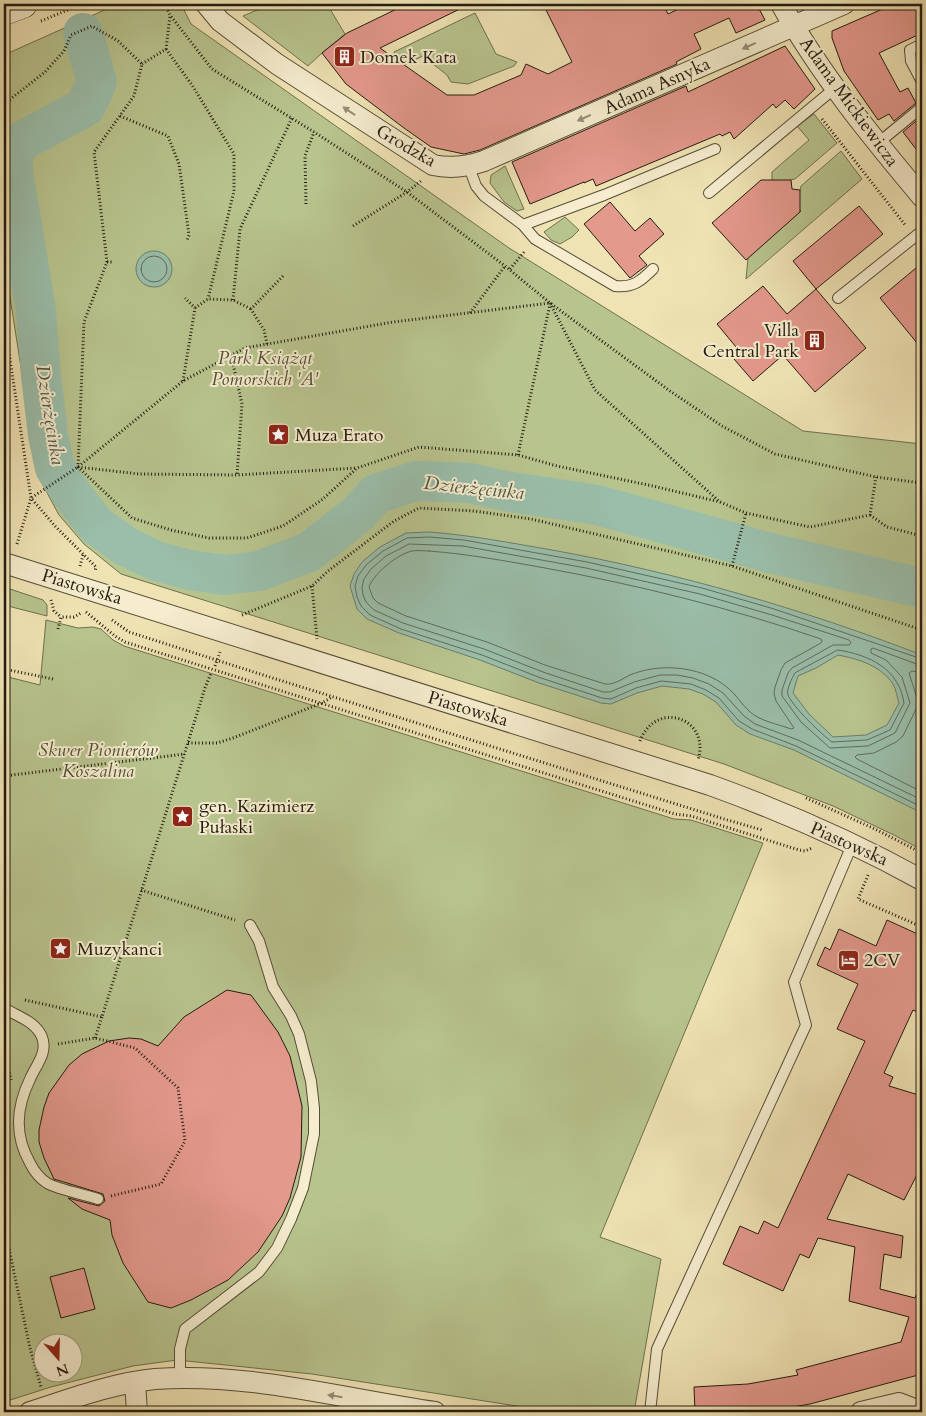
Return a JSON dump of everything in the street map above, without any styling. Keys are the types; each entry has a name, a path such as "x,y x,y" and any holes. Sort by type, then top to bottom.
{"street":[{"path":"4,12 23,4"},
{"name":"Grodzka","path":"206,4 220,22 277,64 432,165 449,168 469,166"},
{"name":"Adama Mickiewicza","path":"781,4 835,88 877,144 922,197"},
{"name":"Adama Asnyka","path":"469,166 484,162 794,26 852,7"},
{"name":"Piastowska","path":"4,563 710,785 759,804 849,852 878,856 922,880"},
{"path":"38,1410 100,1390 134,1382 180,1378 252,1382 435,1412"},
{"path":"134,1382 137,1412"},
{"path":"861,1412 899,1403 922,1412"}],"lane":[{"path":"922,44 910,50 911,61 922,82"},
{"path":"709,193 835,88"},
{"path":"877,144 922,107"},
{"path":"523,225 604,195 715,149"},
{"path":"469,166 476,186 484,196 523,225 535,239 615,286 626,288 636,284 653,268"},
{"path":"838,298 919,234"},
{"path":"650,1412 657,1349 806,1026 794,982 849,852"},
{"path":"180,1378 180,1349 185,1329 260,1272 277,1248 303,1188 314,1134 314,1108 304,1052 291,1016 273,987 260,941 250,925"},
{"path":"4,1008 29,1021 37,1028 45,1047 42,1058 24,1094 18,1129 20,1145 36,1174 48,1183 98,1199"}],"path":[{"path":"165,4 170,15 212,69 407,192 505,266 550,303 670,391 722,426 775,454 876,477 922,483"},
{"path":"852,7 876,4"},
{"path":"170,15 166,49 192,85 234,154 234,191 208,299"},
{"path":"4,104 45,72 64,51 71,35 92,26 118,41 142,64"},
{"path":"166,49 142,64 134,96 94,152 107,262 84,322 78,467 132,518 171,530 209,538 247,538 283,526 322,499 357,468"},
{"path":"812,107 919,234"},
{"path":"120,116 168,136 180,164 189,235 187,240"},
{"path":"233,300 240,229 292,118"},
{"path":"306,204 305,156 314,132"},
{"path":"353,226 407,192"},
{"path":"510,270 535,239"},
{"path":"107,262 112,262"},
{"path":"470,313 505,266"},
{"path":"251,309 284,275"},
{"path":"185,298 195,308"},
{"path":"183,381 195,308 208,299 233,300 251,309 264,330 268,344"},
{"path":"31,498 78,467 183,381 245,348 393,322 550,303"},
{"path":"518,455 550,303"},
{"path":"550,303 596,390 720,502"},
{"path":"4,320 31,498 17,544"},
{"path":"231,355 242,404 236,475"},
{"path":"78,467 140,474 236,475 357,468 418,447 518,455 556,466 720,502 746,513 810,527 870,514 887,527 922,536"},
{"path":"870,514 876,477"},
{"path":"31,498 83,555 81,562"},
{"path":"236,620 244,614 312,586 328,571 394,521 419,508 474,511 531,519 732,566 922,630"},
{"path":"732,566 746,513"},
{"path":"312,586 317,639"},
{"path":"58,629 60,617 74,617 82,611 125,642 675,814 692,816 799,850 808,850 814,844"},
{"path":"104,614 129,632 332,697 768,831"},
{"path":"4,669 53,679"},
{"path":"95,1038 140,890 205,688 212,674"},
{"path":"188,743 217,743 233,738 322,703 332,697"},
{"path":"640,742 644,732 655,721 666,718 681,719 690,725 699,738 698,761"},
{"path":"4,776 185,754"},
{"path":"849,852 870,870 858,898 922,928"},
{"path":"140,890 250,925"},
{"path":"20,998 102,1017"},
{"path":"45,1047 95,1038 135,1048 178,1088 185,1141 161,1184 98,1199"},
{"path":"4,1045 11,1076 11,1087"},
{"path":"4,1225 30,1348 38,1410"}],"green space":[{"name":"Park Książąt Pomorskich 'A'","path":"118,4 181,4 191,24 509,248 803,431 922,444 922,850 833,806 724,764 121,574 84,544 59,515 38,476 9,291 4,278 4,55"},
{"path":"271,4 298,4 305,6 309,4 327,4 345,34 308,66 243,16"},
{"path":"475,13 496,54 517,62 514,66 468,84 451,82 447,75 423,56 404,65 396,60 394,52"},
{"path":"814,114 837,143 795,179 790,180 782,190 772,179 772,172 809,140 797,126"},
{"path":"841,151 862,179 746,279 748,258 801,211 789,198 800,191 801,186"},
{"path":"505,166 524,209 517,211 504,202 490,183 491,175"},
{"path":"565,217 579,230 560,244 551,240 544,232"},
{"path":"4,587 43,600 47,605 47,616 4,605"},
{"name":"Skwer Pionierów Koszalina","path":"46,620 78,628 93,627 101,629 113,640 124,646 674,819 691,820 763,843 600,1237 661,1259 634,1412 555,1412 312,1374 177,1360 133,1366 82,1379 82,1334 32,1334 32,1384 63,1384 4,1402 4,998 6,998 4,994 4,676 40,685"}],"water":[{"path":"154,251 167,256 172,269 167,282 154,287 141,282 136,269 141,256"},
{"path":"429,532 460,535 552,550 647,570 693,581 786,608 922,655 922,813 794,750 750,734 736,725 716,702 703,694 689,689 662,686 637,693 611,704 601,703 399,633 367,619 357,609 350,586 354,574 362,562 380,547 406,533","holes":["838,655 869,664 882,672 893,684 899,703 887,725 866,735 833,737 809,714 793,693 798,676"]}],"building":[{"path":"407,4 470,4 380,48 447,95 474,95 521,75 526,64 548,74 572,62 543,4 663,4 668,14 689,4 759,4 757,5 765,20 736,33 729,18 694,34 701,49 676,62 677,64 480,150 464,154 431,147 404,128 346,84 322,53 347,33"},
{"path":"894,4 922,4 922,33 879,53 900,92 908,88 916,103 894,121 889,114 878,120 844,71 832,38 832,31"},
{"path":"785,46 815,89 794,109 785,100 776,108 773,104 734,139 730,132 722,136 720,134 596,186 593,179 530,204 512,162 686,86 688,92"},
{"path":"922,116 922,157 903,132"},
{"path":"761,180 791,180 792,189 800,190 800,212 746,260 712,223"},
{"path":"610,202 635,231 650,218 664,234 639,256 647,265 630,278 584,224"},
{"path":"859,206 883,234 816,289 793,261"},
{"path":"922,263 922,349 880,298"},
{"path":"763,286 787,314 816,289 866,348 815,392 783,355 753,381 734,359 741,353 717,324"},
{"path":"887,920 922,936 922,1014 913,1010 884,1073 893,1077 889,1086 922,1096 922,1174 918,1173 904,1200 848,1174 827,1219 903,1236 901,1258 884,1254 880,1289 915,1298 919,1287 922,1288 922,1374 810,1404 764,1412 695,1412 694,1387 748,1384 798,1375 796,1370 901,1342 909,1317 849,1301 855,1247 818,1238 809,1258 800,1254 783,1291 723,1264 740,1226 758,1234 764,1221 778,1228 865,1041 837,1029 858,984 817,965 825,947 830,950 839,929 876,946"},
{"path":"227,990 251,995 278,1032 290,1056 302,1106 301,1157 290,1198 282,1216 258,1252 228,1280 191,1300 171,1308 148,1302 123,1263 112,1235 110,1220 82,1209 68,1198 99,1206 105,1201 103,1194 54,1179 39,1142 39,1130 49,1093 69,1065 82,1054 109,1041 129,1038 141,1039 158,1046 184,1017"},
{"path":"84,1268 95,1309 61,1318 50,1277"}],"waterway":[{"name":"Dzierżęcinka","path":"83,33 97,82 85,107 20,142 13,155 13,172 36,311 48,435 55,468 71,493 96,525 125,546 156,561 190,570 224,575 259,571 309,552 358,514 376,494 416,481 470,483 505,491 597,505 770,553 922,588"}],"place":[{"name":"Domek Kata","path":"344,57"},
{"name":"Villa Central Park","path":"815,340"},
{"name":"Muza Erato","path":"279,435"},
{"name":"gen. Kazimierz Pułaski","path":"183,816"},
{"name":"Muzykanci","path":"61,949"},
{"name":"2CV","path":"848,960"}]}
